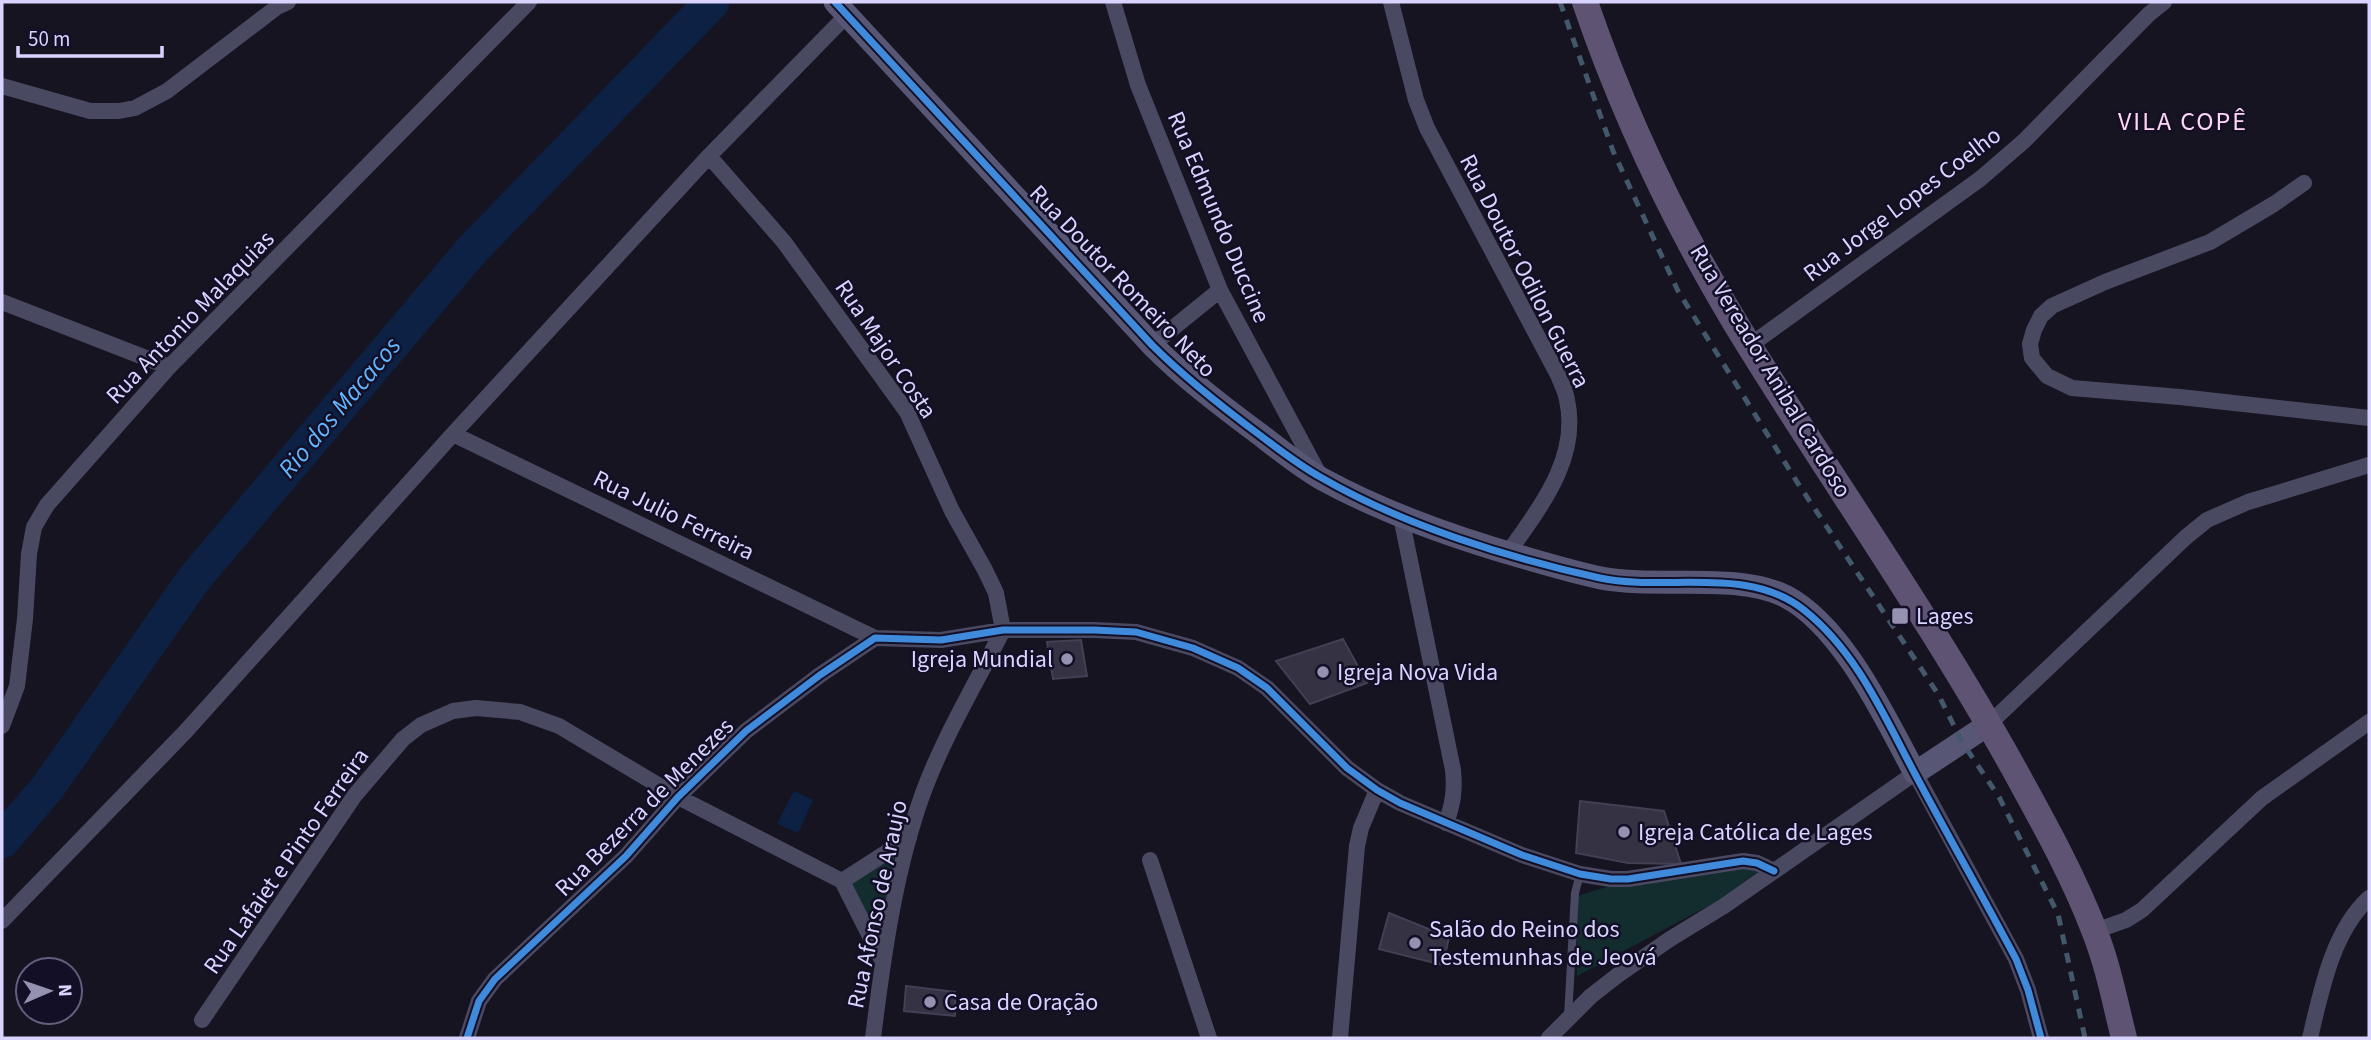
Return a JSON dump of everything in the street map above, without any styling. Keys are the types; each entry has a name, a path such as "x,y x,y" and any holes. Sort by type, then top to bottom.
{"main road":[{"name":"Rua Vereador Anibal Cardoso","path":"1585,2 1639,138 1705,267 1749,345 1905,587 1989,724 2066,866 2095,931 2124,1038"}],"street":[{"path":"2,86 90,111 135,108 167,92 251,26 288,2"},
{"name":"Rua Antonio Malaquias","path":"2,726 17,685 34,527 47,505 169,367 529,2"},
{"name":"Rua Edmundo Duccine","path":"1113,2 1138,85 1220,290 1322,478"},
{"name":"Rua Doutor Odilon Guerra","path":"1391,2 1416,100 1427,128 1558,375 1567,399 1570,421 1568,446 1561,470 1508,553"},
{"name":"Rua Jorge Lopes Coelho","path":"1749,345 1980,179 2033,132 2164,2"},
{"path":"2,921 186,731 841,8"},
{"name":"Rua Doutor Romeiro Neto","path":"841,8 1152,345 1216,404 1291,459 1322,478 1401,517 1508,553 1601,578 1648,583 1755,586 1785,597 1805,610 1834,638 1873,694 1915,774"},
{"name":"Rua Major Costa","path":"709,156 784,242 907,412 952,511 996,593 1003,629"},
{"path":"2304,183 2210,242 2105,282 2052,306 2041,316 2034,330 2030,344 2032,358 2047,376 2072,388 2369,418"},
{"path":"1152,345 1220,290"},
{"path":"2,302 169,367"},
{"name":"Rua Julio Ferreira","path":"453,434 875,638"},
{"path":"1549,1038 1591,996 1618,975 1989,724 2207,520 2248,502 2369,465"},
{"path":"1401,517 1453,770 1455,790 1446,823"},
{"path":"875,638 941,640 1003,629 1136,632 1193,648 1238,668 1267,688 1347,768 1377,790 1522,855 1580,874 1611,879 1628,879 1743,861 1757,863 1774,871"},
{"name":"Rua Afonso de Araujo","path":"873,1038 883,962 909,838 929,779 1003,629"},
{"name":"Rua Bezerra de Menezes","path":"467,1038 479,1001 495,979 626,856 678,797 746,731 820,675 875,638"},
{"name":"Rua Lafaiet e Pinto Ferreira","path":"202,1020 355,796 403,738 421,725 453,711 476,708 520,712 559,726 678,797 842,881"},
{"path":"2095,931 2126,920 2141,910 2262,798 2369,722"},
{"path":"1915,774 2016,959 2041,1038"},
{"path":"1340,1038 1357,846 1366,814 1377,790"},
{"path":"883,962 842,881 909,838"},
{"path":"1150,860 1209,1038"},
{"path":"2310,1038 2334,951 2360,906 2369,898"},
{"path":"1568,1019 1569,1038"},
{"path":"2028,1038 2036,1021"}],"lane":[{"path":"1568,1019 1575,894 1580,874"}],"green space":[{"path":"897,850 897,878 883,953 849,886"},
{"path":"1681,864 1774,871 1577,976 1577,896"}],"water":[{"path":"794,791 813,800 798,833 777,824"}],"building":[{"name":"Igreja Nova Vida","path":"1343,639 1367,683 1310,704 1276,661"},
{"name":"Igreja Mundial","path":"1081,640 1087,676 1053,679 1047,642"},
{"name":"Igreja Católica de Lages","path":"1580,801 1664,811 1681,864 1628,863 1576,853"},
{"name":"Salão do Reino dos Testemunhas de Jeová","path":"1389,913 1449,937 1443,965 1379,949"},
{"name":"Casa de Oração","path":"906,986 955,992 955,1016 904,1011"}],"waterway":[{"name":"Rio dos Macacos","path":"2,841 48,787 194,579 472,250 712,2"}],"railway":[{"path":"1560,2 1613,151 1678,291 1797,482 1938,694 1962,742 1999,797 2058,914 2085,1038"}],"cycle path":[{"path":"835,2 1152,345 1218,403 1306,468 1387,511 1457,538 1529,561 1625,582 1706,582 1758,588 1782,596 1804,610 1839,645 1868,686 2016,959 2041,1038"},
{"path":"467,1038 479,1001 495,979 626,856 678,797 746,731 820,675 875,638 941,640 1003,630 1136,632 1193,648 1238,668 1267,688 1347,768 1377,790 1400,803 1522,855 1580,874 1611,879 1628,879 1743,861 1757,863 1774,871"}],"place":[{"name":"Lages","path":"1900,616"},
{"name":"Igreja Mundial","path":"1067,659"},
{"name":"Igreja Nova Vida","path":"1323,672"},
{"name":"Igreja Católica de Lages","path":"1624,832"},
{"name":"Salão do Reino dos Testemunhas de Jeová","path":"1415,943"},
{"name":"Casa de Oração","path":"930,1002"}],"district":[{"name":"VILA COPÊ","path":"2183,121"}]}
